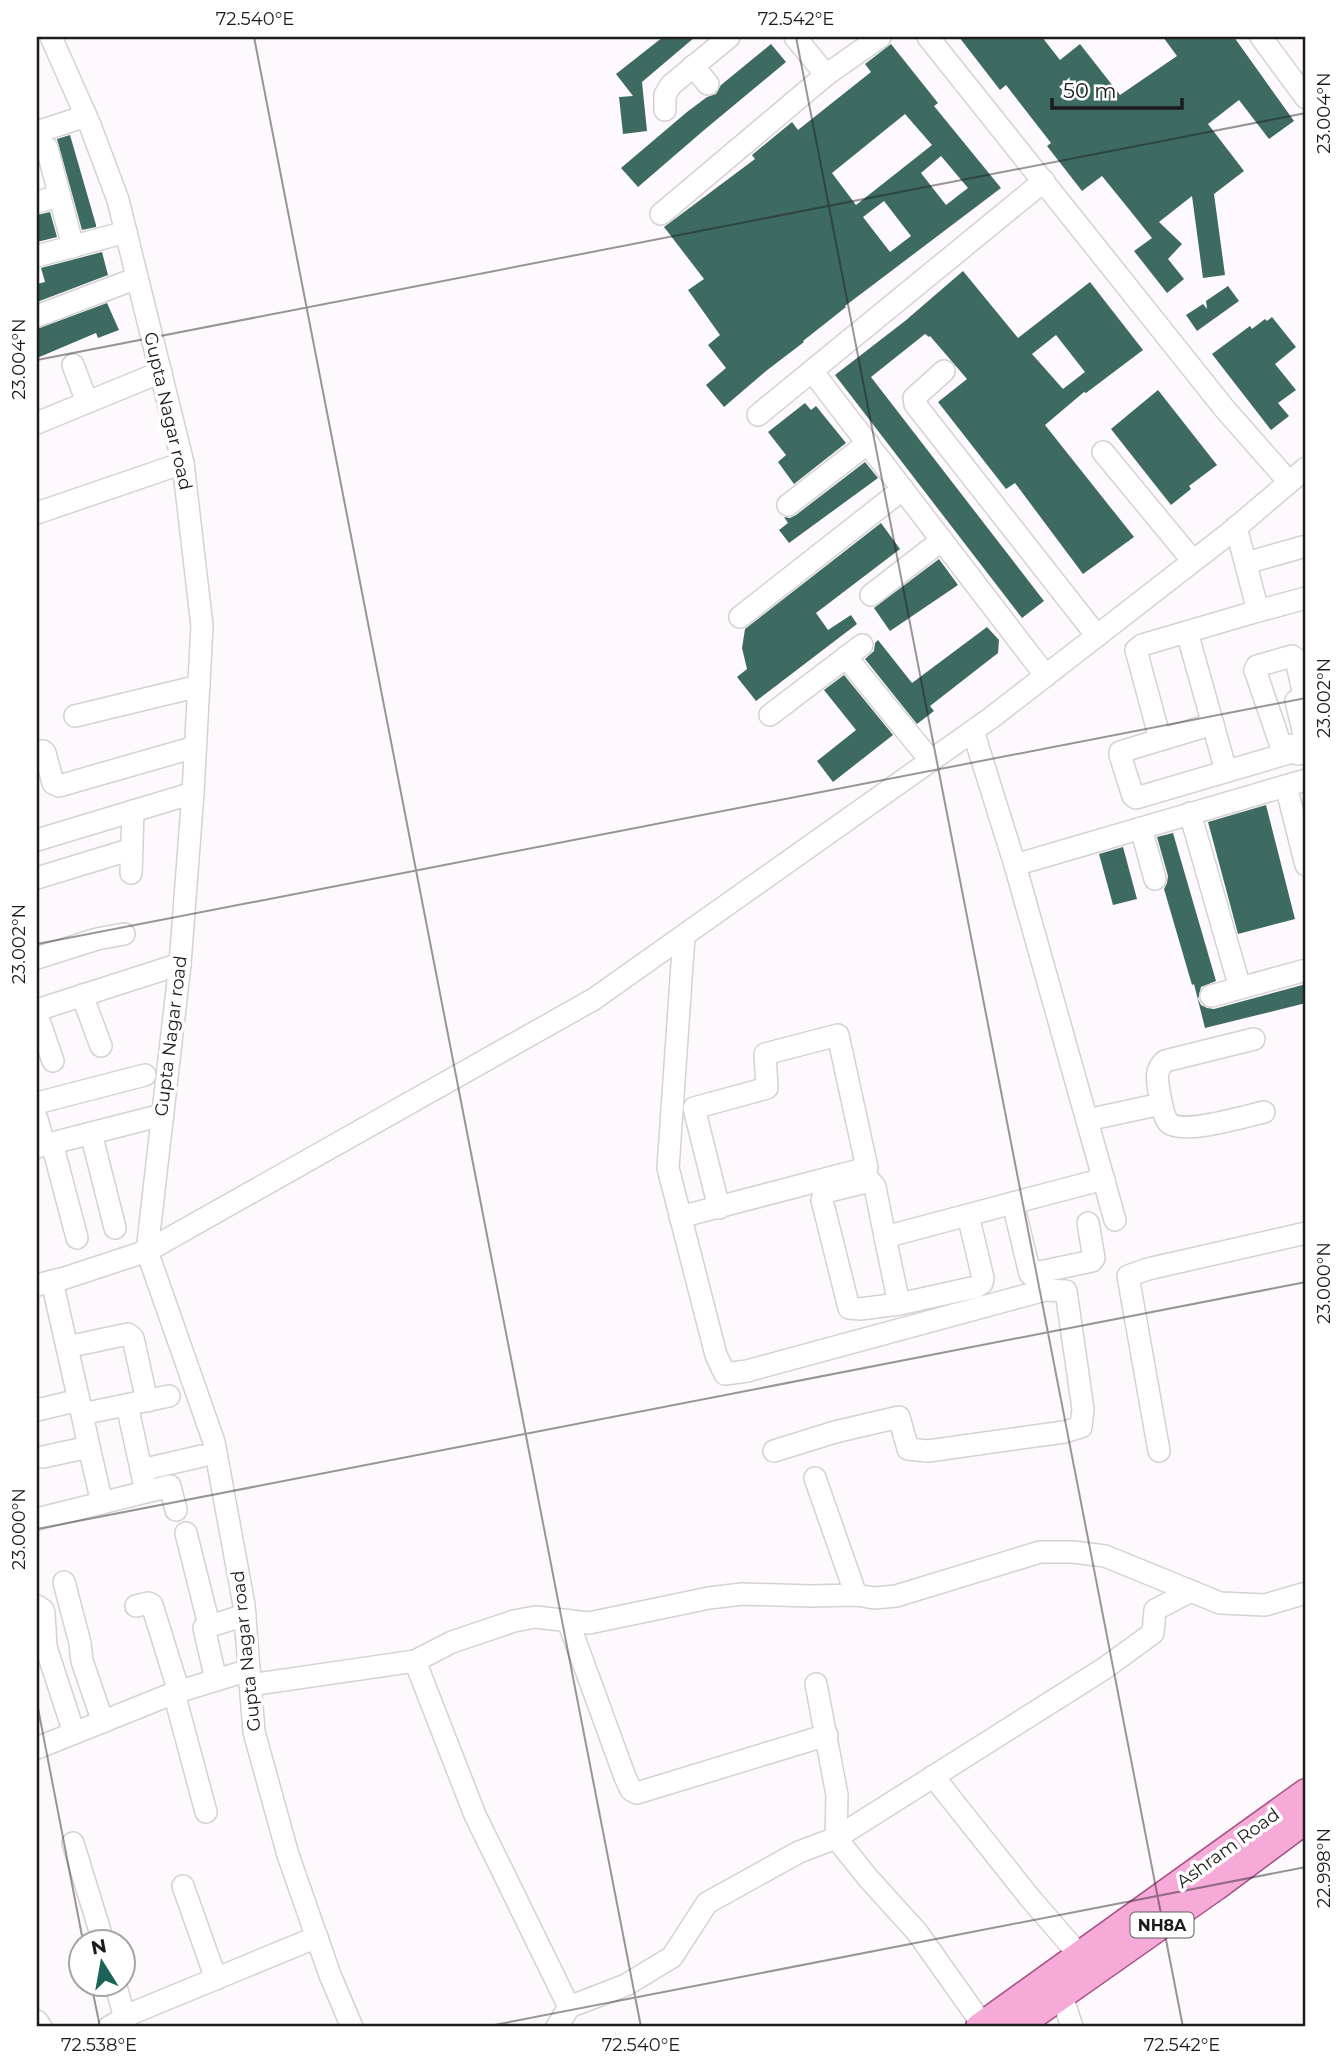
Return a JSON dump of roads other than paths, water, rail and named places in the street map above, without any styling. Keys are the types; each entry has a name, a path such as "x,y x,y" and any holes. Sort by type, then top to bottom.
{"main road":[{"name":"Ashram Road","path":"1017,2027 1062,1996 1087,1964 1306,1792"},
{"name":"Ashram Road","path":"981,2026 1087,1964 1305,1824"}],"street":[{"name":"Gupta Nagar road","path":"51,37 86,116 118,200 183,463 202,626 180,964 147,1251 215,1442 244,1615 254,1732 289,1855 330,1975 352,2027"},
{"path":"666,110 666,90 729,37"},
{"path":"795,37 826,75"},
{"path":"661,214 826,75 880,37"},
{"path":"928,37 1224,408 1289,482"},
{"path":"1261,37 1306,98"},
{"path":"693,66 708,84"},
{"path":"73,247 42,140 86,116"},
{"path":"758,415 1044,181"},
{"path":"37,202 60,196"},
{"path":"37,256 126,232"},
{"path":"37,316 137,278"},
{"path":"73,365 87,402"},
{"path":"813,371 1046,676"},
{"path":"944,371 914,398 914,401 1097,636"},
{"path":"37,423 161,372"},
{"path":"788,505 868,443"},
{"path":"1103,452 1193,561"},
{"path":"37,513 183,463"},
{"path":"102,1503 66,1347 45,1283 147,1251 594,999 973,731 1128,613 1306,468"},
{"path":"740,617 903,489"},
{"path":"1236,527 1258,611"},
{"path":"871,595 942,540"},
{"path":"1246,564 1306,546"},
{"path":"1137,647 1306,598"},
{"path":"1128,613 1160,739"},
{"path":"1187,632 1226,771"},
{"path":"770,715 854,651 931,761"},
{"path":"75,716 199,686"},
{"path":"1213,724 1120,752 1130,793 1136,798 1300,748 1299,782 1306,864"},
{"path":"973,731 1015,865 1115,1220"},
{"path":"37,751 45,753 53,783 59,786 195,747"},
{"path":"1015,865 1299,782"},
{"path":"37,840 193,793"},
{"path":"131,873 134,811"},
{"path":"1190,813 1241,988"},
{"path":"1141,828 1155,879"},
{"path":"37,878 132,849"},
{"path":"37,958 97,939 124,934"},
{"path":"684,936 667,1168 716,1355 724,1374 747,1371 1045,1290 1066,1292 1083,1409 1081,1427 1064,1432 928,1451 908,1449 899,1417 835,1432 774,1451"},
{"path":"53,1061 37,1013 82,995 180,964"},
{"path":"1211,996 1306,970"},
{"path":"82,995 101,1046"},
{"path":"680,1217 719,1208 867,1168 838,1035 765,1054 767,1087 694,1108 719,1208"},
{"path":"1254,1039 1165,1061 1160,1065 1156,1078 1167,1121 1177,1127 1190,1127 1264,1112"},
{"path":"37,1103 145,1075"},
{"path":"1087,1120 1161,1104"},
{"path":"44,1145 162,1115"},
{"path":"37,1119 76,1238"},
{"path":"90,1133 115,1228"},
{"path":"885,1237 1104,1179"},
{"path":"899,1304 875,1187 870,1181 825,1192 822,1200 849,1308 899,1304 976,1287 982,1283 968,1215"},
{"path":"1013,1203 1030,1274 1092,1261 1094,1258 1088,1223"},
{"path":"1159,1451 1128,1276 1148,1269 1306,1233"},
{"path":"66,1347 128,1334 133,1338 141,1470 146,1492"},
{"path":"37,1410 137,1403 169,1396"},
{"path":"43,1457 89,1447"},
{"path":"141,1470 202,1456"},
{"path":"815,1478 856,1595"},
{"path":"37,1519 170,1486 176,1510"},
{"path":"186,1533 209,1625"},
{"path":"37,1748 177,1692 216,1680 415,1661 452,1642 514,1621 535,1617 589,1623 709,1598 742,1594 856,1595 874,1598 895,1596 1040,1552 1105,1556 1220,1602 1265,1605 1306,1593"},
{"path":"64,1582 82,1661 103,1722"},
{"path":"557,2027 569,2007 626,1985 673,1957 707,1903 800,1852 836,1838 1105,1668 1153,1633 1155,1610 1191,1591"},
{"path":"136,1606 148,1603 152,1605 177,1692 206,1812"},
{"path":"37,1606 44,1613 46,1647 74,1733"},
{"path":"216,1680 204,1628 244,1615"},
{"path":"568,1621 625,1777 631,1790 637,1793 827,1735"},
{"path":"415,1661 475,1815 569,2007"},
{"path":"816,1684 837,1795 836,1838 917,1931 981,2026"},
{"path":"933,1776 1087,1964"},
{"path":"73,1843 99,1927"},
{"path":"183,1886 216,1979"},
{"path":"120,1997 129,2021 216,1979 317,1937"},
{"path":"1062,1996 1072,2027"},
{"path":"37,2021 41,2027"}]}
